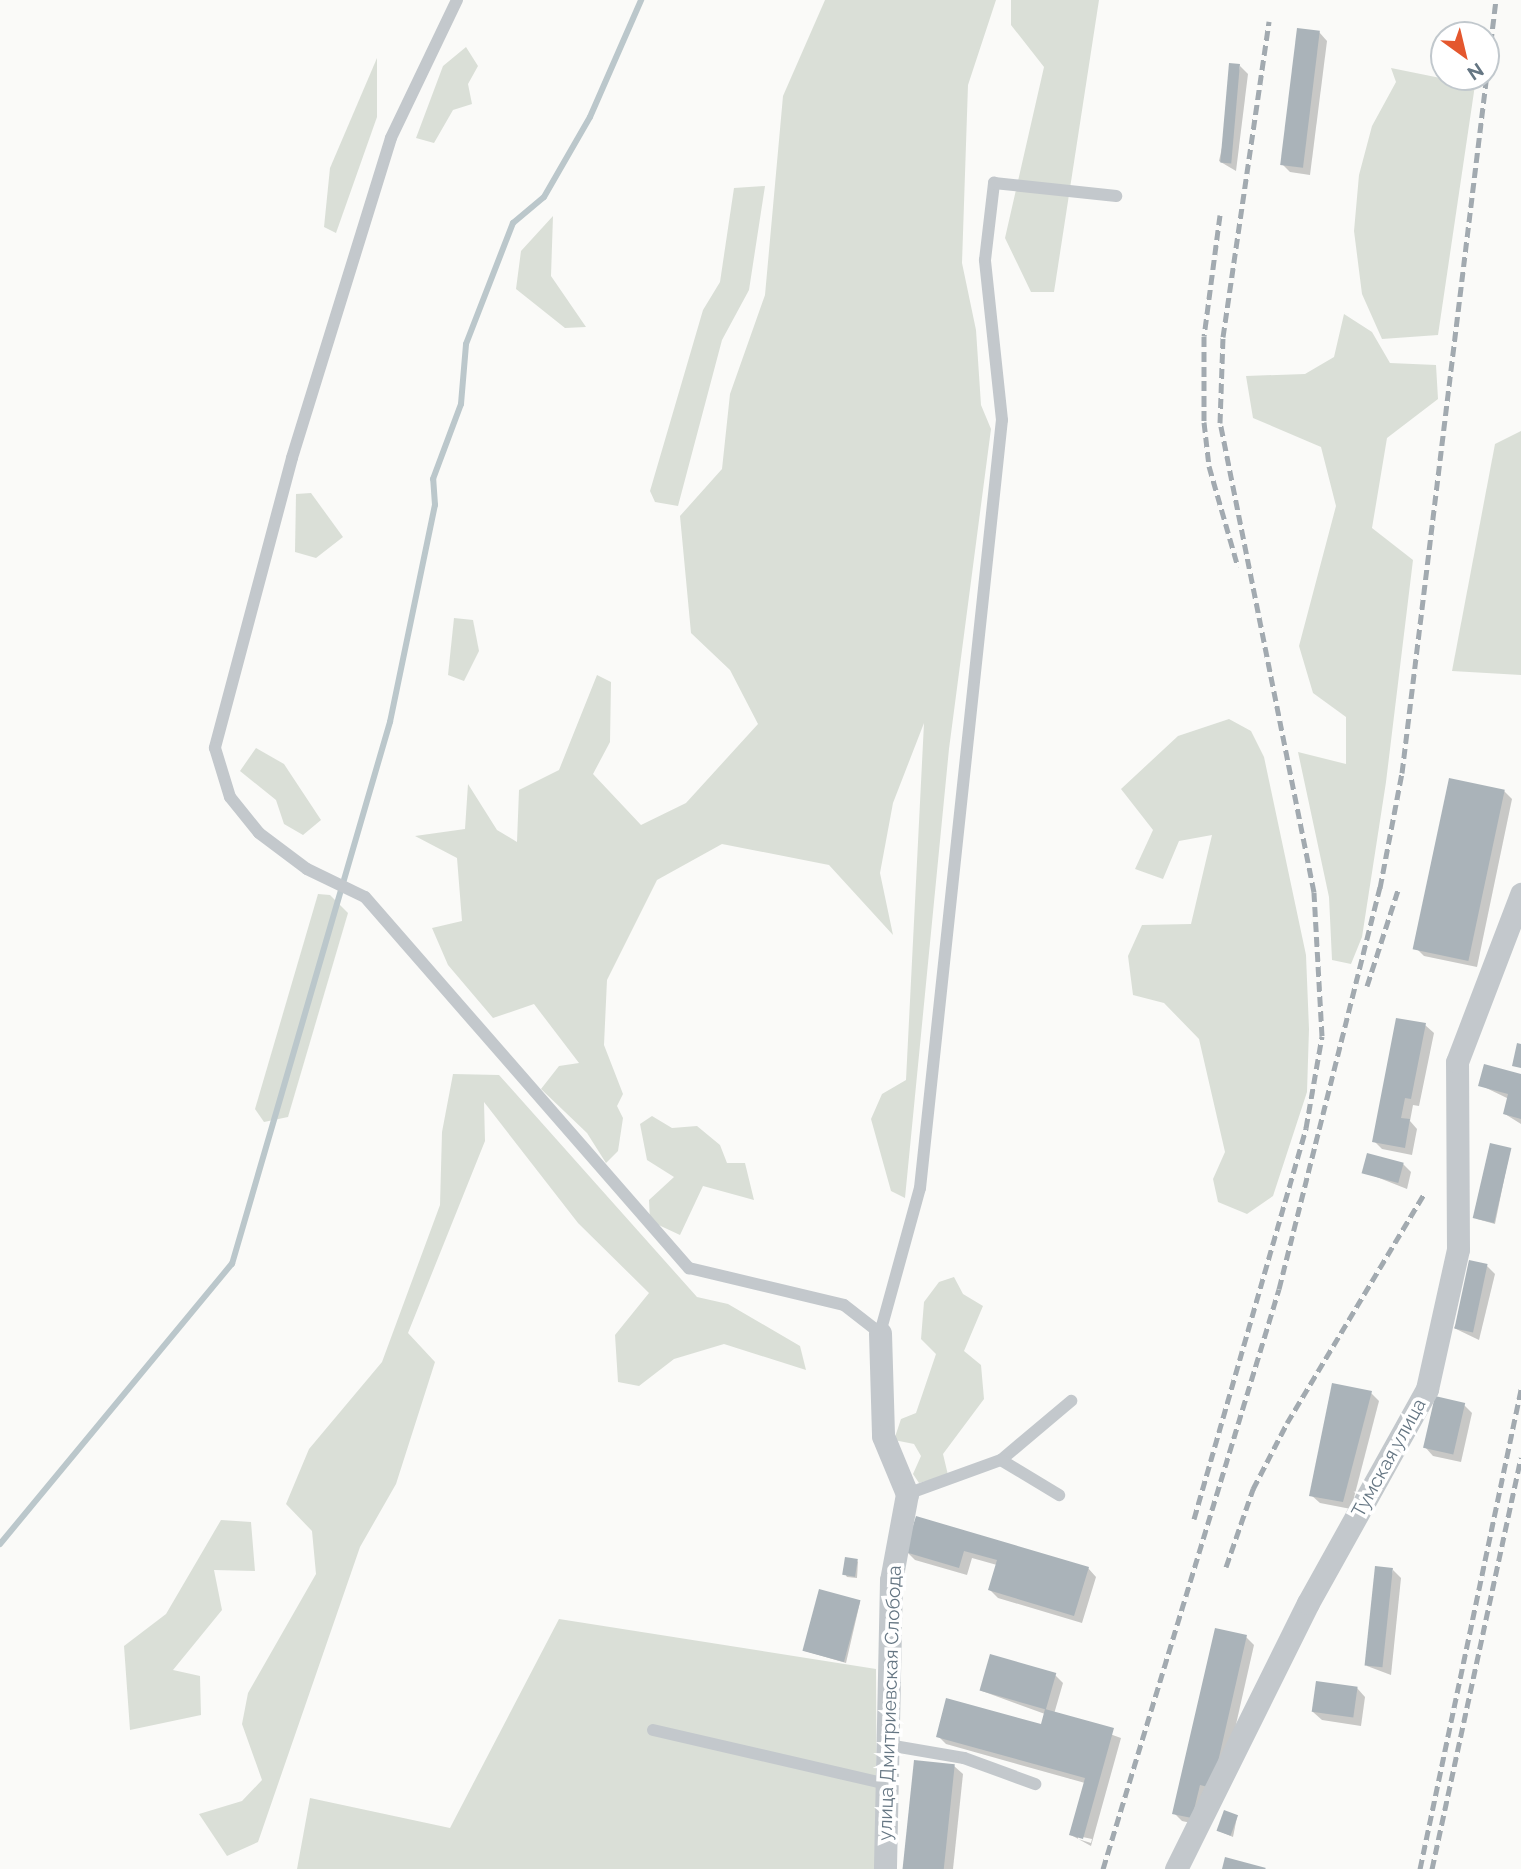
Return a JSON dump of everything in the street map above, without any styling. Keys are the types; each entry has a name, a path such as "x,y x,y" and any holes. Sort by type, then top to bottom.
{"street":[{"name":"Тумская улица","path":"1176,1869 1308,1603 1427,1390 1458,1249 1457,1062 1521,894"},
{"path":"880,1333 883,1436 906,1494"},
{"name":"улица Дмитриевская Слобода","path":"885,1869 891,1580 906,1494"}],"lane":[{"path":"457,0 391,138 292,458 215,748 230,797 259,833 327,878 365,897 689,1268 844,1305 880,1333 920,1188 1002,419 985,260 994,183 1116,196"},
{"path":"906,1494 1000,1460 1071,1401"},
{"path":"1000,1460 1059,1495"},
{"path":"653,1730 887,1784"},
{"path":"888,1745 964,1758 1035,1784"}],"shaded area":[{"path":"825,0 996,0 968,85 962,263 976,330 981,405 991,429 949,749 905,1198 891,1191 871,1119 882,1094 906,1080 924,723 893,803 880,873 893,935 829,865 722,844 657,880 607,980 604,1045 623,1094 617,1106 623,1118 618,1151 606,1163 587,1133 541,1089 559,1066 579,1063 534,1004 493,1018 448,965 432,928 462,921 457,858 415,836 465,829 468,784 497,830 517,842 519,790 559,770 597,675 611,682 610,742 593,774 641,825 686,803 758,724 730,670 691,633 680,516 722,469 730,394 765,295 783,96"},
{"path":"1011,0 1099,0 1054,292 1031,292 1005,238 1044,67 1011,25"},
{"path":"466,47 478,66 468,84 472,104 453,110 434,143 416,138 443,66"},
{"path":"377,58 377,117 336,233 324,227 330,168"},
{"path":"1391,68 1430,76 1430,91 1474,91 1438,335 1382,339 1362,294 1354,231 1359,175 1372,126 1396,82"},
{"path":"765,186 749,290 722,340 678,506 655,502 650,491 703,310 720,282 734,188"},
{"path":"553,216 551,276 586,327 565,328 516,289 521,251"},
{"path":"1344,314 1372,332 1390,363 1436,365 1438,399 1387,438 1372,528 1413,560 1386,782 1362,937 1351,964 1332,960 1329,897 1298,752 1346,764 1346,717 1313,693 1299,646 1336,506 1321,447 1253,418 1246,376 1305,374 1334,357"},
{"path":"1521,431 1521,675 1452,671 1495,444"},
{"path":"311,493 343,537 316,558 295,552 296,494"},
{"path":"454,618 473,620 479,651 464,681 448,675"},
{"path":"1229,719 1251,731 1264,757 1306,955 1309,1029 1307,1092 1273,1196 1247,1214 1218,1202 1213,1179 1225,1152 1199,1039 1164,1003 1133,995 1128,956 1142,925 1191,924 1212,835 1179,841 1163,879 1135,869 1153,830 1121,789 1178,736"},
{"path":"256,748 284,764 321,820 303,835 284,824 276,800 240,771"},
{"path":"318,894 330,895 348,913 288,1117 264,1122 255,1109"},
{"path":"453,1074 499,1075 697,1297 728,1304 800,1346 806,1370 724,1344 674,1359 639,1386 618,1382 615,1335 649,1293 578,1223 484,1102 485,1141 408,1333 435,1362 396,1484 360,1547 258,1842 227,1856 199,1814 242,1801 262,1780 242,1724 248,1693 316,1574 312,1531 286,1504 309,1449 382,1362 440,1205 442,1132"},
{"path":"652,1116 672,1128 697,1126 720,1145 727,1163 745,1163 754,1200 703,1186 680,1235 650,1221 649,1200 674,1177 647,1160 640,1124"},
{"path":"954,1277 963,1294 983,1306 964,1351 981,1365 984,1399 943,1454 948,1475 919,1483 913,1474 921,1456 914,1444 894,1440 901,1419 916,1413 936,1354 921,1339 924,1302 939,1282"},
{"path":"221,1520 251,1522 255,1571 214,1570 222,1610 173,1670 200,1676 201,1715 130,1730 124,1646 166,1614"},
{"path":"559,1619 876,1669 877,1869 297,1869 310,1798 450,1828"}],"building":[{"path":"1297,28 1320,31 1303,168 1280,165"},
{"path":"1229,63 1240,64 1231,164 1220,163"},
{"path":"1449,778 1505,790 1468,961 1413,949"},
{"path":"1396,1018 1426,1023 1411,1099 1405,1098 1401,1118 1410,1119 1405,1148 1372,1142"},
{"path":"1517,1043 1521,1044 1521,1068 1512,1066"},
{"path":"1484,1064 1521,1074 1521,1119 1503,1114 1508,1094 1478,1086"},
{"path":"1490,1143 1511,1148 1494,1223 1473,1218"},
{"path":"1367,1153 1404,1163 1398,1183 1362,1173"},
{"path":"1469,1260 1488,1264 1473,1332 1454,1328"},
{"path":"1332,1383 1372,1391 1343,1502 1309,1496"},
{"path":"1435,1396 1465,1403 1453,1455 1423,1448"},
{"path":"916,1516 1089,1567 1074,1616 988,1590 997,1560 964,1551 959,1568 905,1552"},
{"path":"845,1557 858,1559 855,1577 842,1575"},
{"path":"1375,1566 1393,1568 1382,1667 1365,1665"},
{"path":"819,1589 861,1600 844,1662 802,1651"},
{"path":"1215,1628 1247,1635 1212,1788 1200,1785 1192,1818 1172,1814"},
{"path":"990,1654 1056,1673 1046,1710 980,1691"},
{"path":"1316,1681 1358,1687 1353,1718 1312,1712"},
{"path":"946,1698 1041,1724 1045,1709 1114,1728 1083,1839 1069,1835 1085,1778 936,1737"},
{"path":"914,1760 955,1764 944,1869 903,1869"},
{"path":"1224,1810 1238,1815 1231,1836 1216,1831"},
{"path":"1225,1857 1266,1868 1222,1869"}],"waterway":[{"path":"0,1544 232,1264 390,722 435,505 433,479 461,404 466,344 513,223 544,197 590,117 641,0"}],"railway":[{"path":"1103,1869 1279,1289 1380,888 1402,773 1496,0"},
{"path":"1194,1519 1306,1128 1322,1036 1314,892 1220,423 1223,337 1269,21"},
{"path":"1220,215 1204,336 1204,422 1209,466 1238,567"},
{"path":"1367,986 1398,890"},
{"path":"1226,1567 1253,1489 1287,1423 1424,1194"},
{"path":"1420,1869 1521,1389"},
{"path":"1432,1869 1521,1458"}]}
